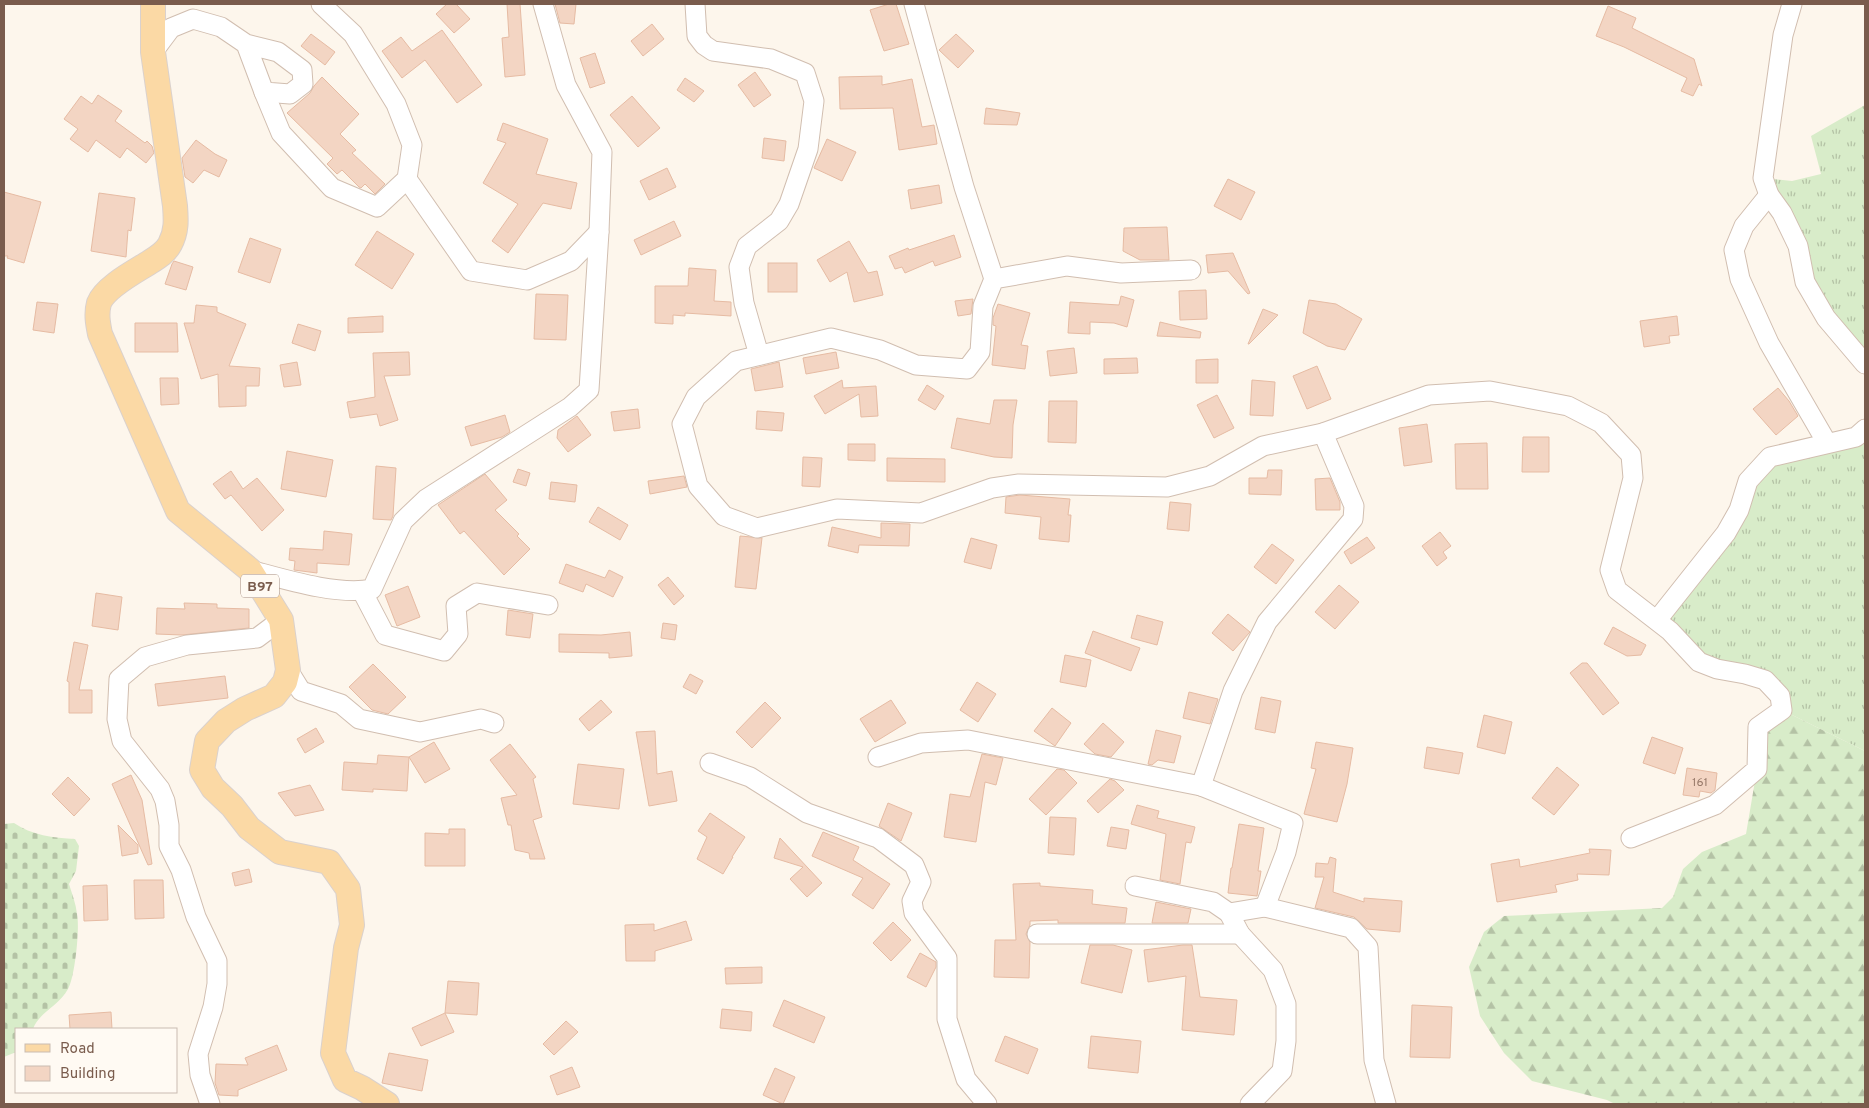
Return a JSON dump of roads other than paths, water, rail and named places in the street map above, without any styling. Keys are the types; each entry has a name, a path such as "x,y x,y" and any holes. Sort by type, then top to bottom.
{"main road":[{"name":"B97","path":"153,4 153,52 175,206 175,234 170,246 163,254 111,288 100,302 97,318 102,339 178,511 250,570 281,620 288,670"},
{"path":"288,670 285,682 274,696 245,708 226,721 207,741 202,770 212,788 257,834 280,852 329,862 348,889 352,925 346,948 333,1053 345,1080 388,1104"}],"street":[{"path":"246,44 281,133 332,188 377,208 407,179 412,145 396,104 353,34 322,4"},
{"path":"250,570 313,586 362,591 372,589 403,521 426,499 570,407 589,390 600,232 602,152 566,85 543,4"},
{"path":"695,4 696,36 704,45 713,52 772,59 805,73 814,101 808,149 789,204 779,221 747,246 739,267 744,303 759,355"},
{"path":"914,4 964,187 994,279 984,306 980,352 967,369 916,366 880,350 831,338 736,361 696,397 682,424 698,486 724,516 757,528 837,509 921,513 992,488 1019,484 1167,486 1210,476 1263,446 1323,433 1429,396 1490,391 1568,406 1601,423 1631,455 1633,478 1610,570 1617,590 1670,631 1699,662 1717,669 1766,680 1780,696 1782,710 1758,727 1757,769 1715,805 1631,838"},
{"path":"1792,4 1783,35 1763,178 1770,196 1782,213 1798,246 1805,282 1826,318 1865,364"},
{"path":"153,52 171,28 193,18 221,27 246,44 278,52 302,70 303,84 290,94 264,92"},
{"path":"407,179 471,271 528,280 571,261 600,232"},
{"path":"1770,196 1744,226 1734,250 1740,279 1769,343 1827,444"},
{"path":"994,279 1067,266 1121,273 1191,270"},
{"path":"1657,620 1726,533 1739,510 1748,481 1770,457 1856,437 1865,429"},
{"path":"1201,786 1233,691 1267,622 1353,519 1354,506 1323,433"},
{"path":"362,591 385,635 444,651 458,634 456,606 477,593 548,605"},
{"path":"210,1104 200,1075 198,1054 213,1007 217,984 217,961 196,917 181,870 169,846 169,825 165,801 160,789 122,741 117,718 119,679 145,657 187,645 257,638 281,620"},
{"path":"288,670 301,691 341,704 359,719 420,732 481,719 494,723"},
{"path":"878,757 921,742 968,740 1201,786 1293,823 1286,852 1265,906"},
{"path":"710,763 750,777 807,813 878,838 914,865 921,882 912,901 914,913 947,958 948,1018 966,1079 986,1104"},
{"path":"1134,886 1214,902 1228,912 1240,934 1273,970 1286,1004 1286,1041 1282,1071 1250,1104"},
{"path":"1228,912 1265,906 1351,928 1368,947 1374,1060 1386,1104"},
{"path":"1037,934 1240,934"}]}
